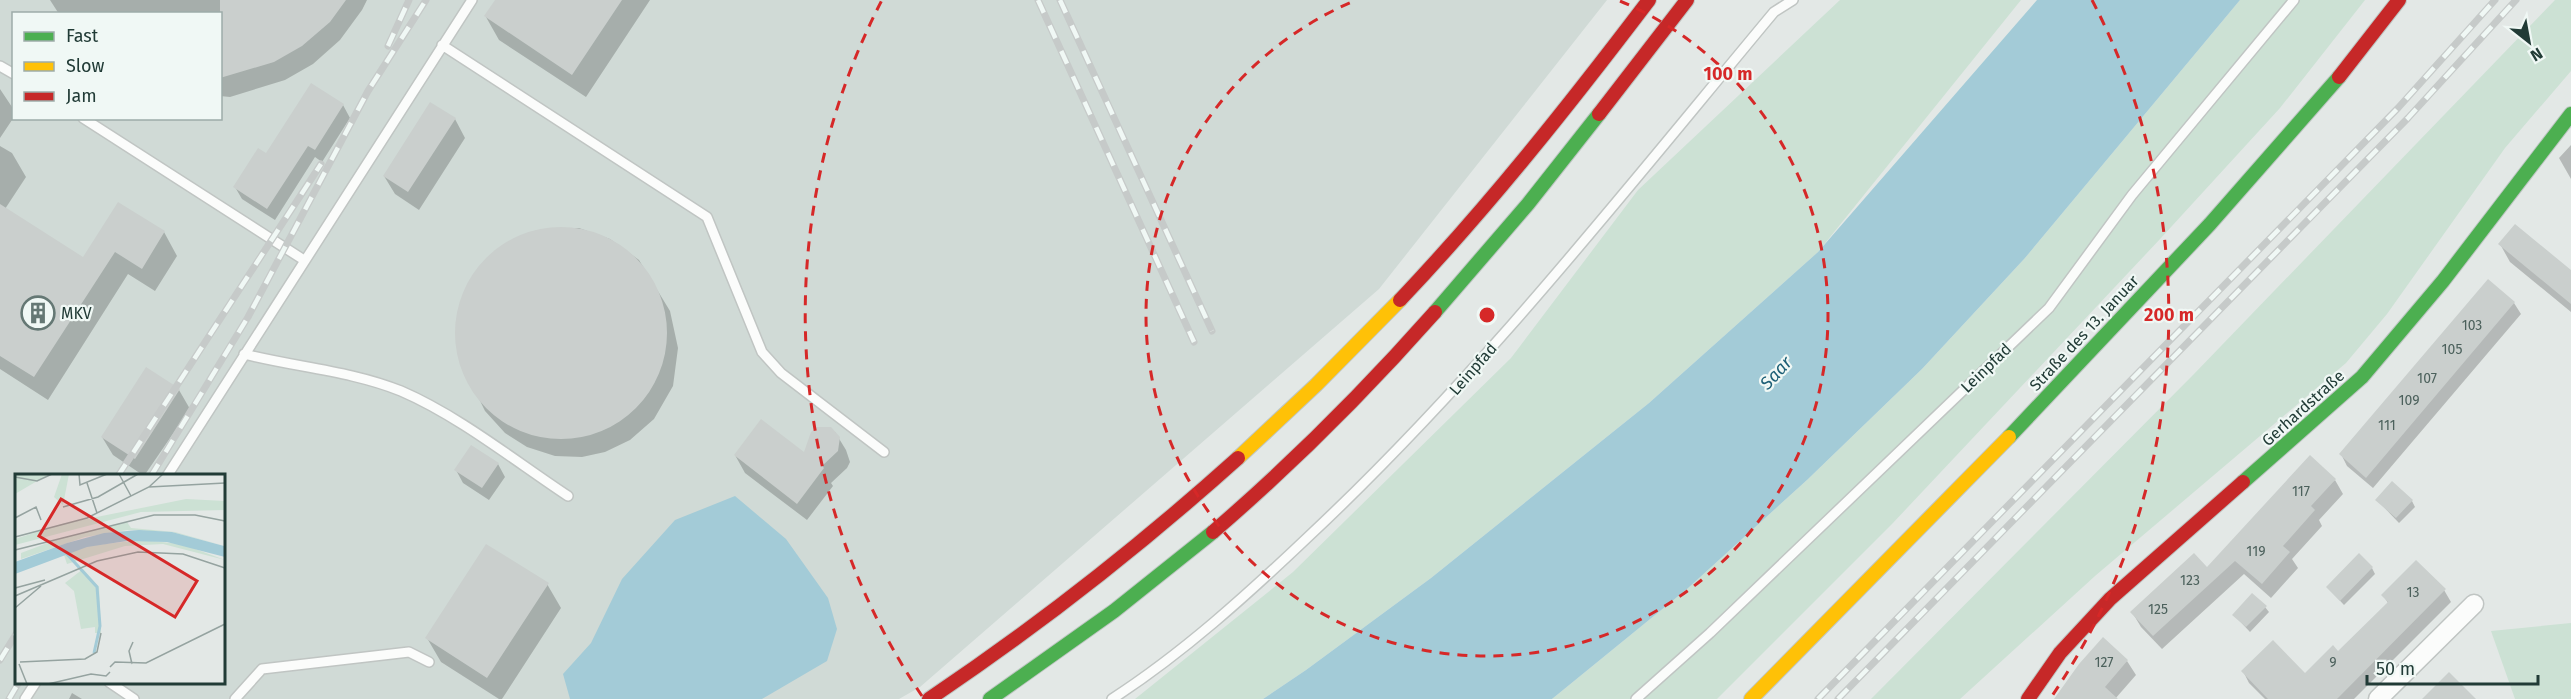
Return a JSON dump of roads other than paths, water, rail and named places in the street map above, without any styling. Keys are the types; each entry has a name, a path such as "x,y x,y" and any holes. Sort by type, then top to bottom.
{"main road":[{"path":"929,699 1078,592 1202,490 1298,402 1387,314 1464,230 1545,137 1649,0"},
{"path":"990,699 1086,633 1164,572 1232,516 1317,437 1410,342 1488,253 1687,0"},
{"name":"Straße des 13. Januar","path":"1751,699 1910,541 2248,185 2350,66 2399,0"},
{"name":"Gerhardstraße","path":"2028,699 2060,653 2110,599 2362,377 2443,281 2571,114"}],"street":[{"path":"2378,699 2474,604"}],"lane":[{"path":"463,0 465,10"},
{"path":"168,474 472,0"},
{"name":"Leinpfad","path":"1112,699 1193,639 1252,590 1393,456 1464,381 1774,12 1793,0"},
{"name":"Leinpfad","path":"1636,699 1710,633 2049,308 2132,195 2294,0"},
{"path":"442,45 707,217 762,352 781,373 884,452"},
{"path":"86,120 304,260"},
{"path":"244,354 340,374 399,391 439,410 568,496"},
{"path":"235,699 262,669 409,652 429,662"},
{"path":"26,699 35,684"},
{"path":"112,684 134,699"}],"water":[{"name":"Saar","path":"2037,0 2240,0 2025,258 1922,369 1807,480 1687,589 1552,699 1263,699 1431,578 1649,403 1818,252"},
{"path":"735,496 786,539 828,598 837,629 827,661 762,699 570,699 563,674 591,643 622,579 675,520"}],"railway":[{"path":"388,46 409,0"},
{"path":"152,474 248,317 368,91 426,0"},
{"path":"1038,0 1194,342"},
{"path":"1060,0 1212,331"},
{"path":"1818,699 2398,108 2495,0"},
{"path":"1838,699 2408,118 2516,0"},
{"path":"119,474 321,164"},
{"path":"0,660 15,636"},
{"path":"9,699 18,684"}],"place":[{"name":"MKV","path":"38,313"}]}
